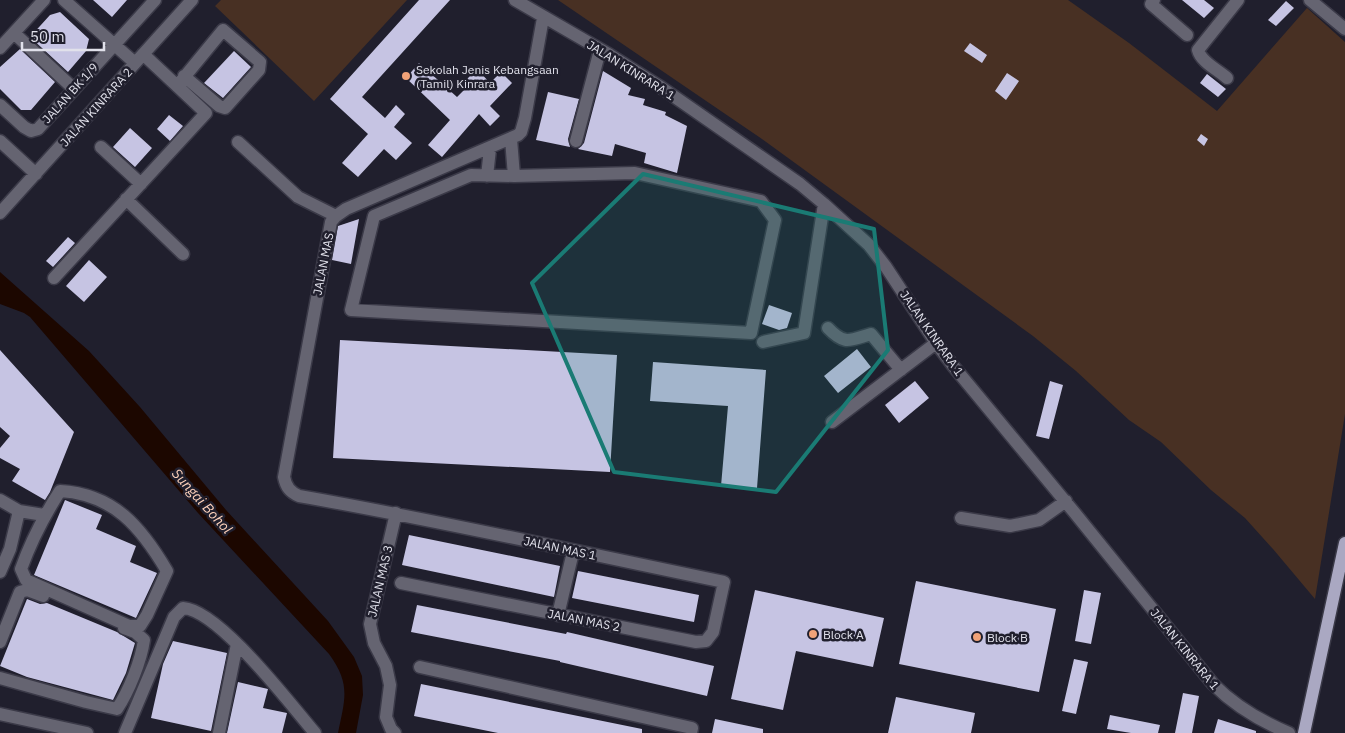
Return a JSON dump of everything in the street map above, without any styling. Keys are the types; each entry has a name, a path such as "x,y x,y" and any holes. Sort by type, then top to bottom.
{"main road":[{"path":"1304,733 1345,543"}],"street":[{"path":"0,48 44,0"},
{"path":"64,0 114,44 225,108 260,70 260,62 223,30 180,81"},
{"name":"JALAN BK 1/9","path":"0,105 24,127 31,131 38,129 155,0"},
{"name":"JALAN KINRARA 2","path":"0,213 192,0"},
{"name":"JALAN KINRARA 1","path":"515,0 681,101 792,179 824,204 869,245 954,367 1066,502 1212,684 1226,698 1255,718 1289,733"},
{"path":"1154,0 1151,4 1187,35"},
{"path":"1227,78 1203,59 1198,50 1238,0"},
{"path":"1310,0 1345,29"},
{"name":"JALAN MAS","path":"396,513 299,496 288,488 285,483 284,477 331,222 346,209 490,149 521,132 543,18"},
{"path":"14,33 74,89"},
{"path":"576,140 600,50"},
{"path":"54,278 206,113 180,81"},
{"path":"511,139 514,176"},
{"path":"0,141 36,174"},
{"path":"238,142 298,197 336,216"},
{"path":"102,147 140,184"},
{"path":"487,176 490,149"},
{"path":"635,173 761,200 775,220 751,333 351,310 374,216 471,175 514,176 635,173"},
{"path":"126,200 183,254"},
{"path":"764,342 804,333 824,204"},
{"path":"828,328 838,338 849,341 871,334 901,370"},
{"path":"832,422 936,343"},
{"path":"60,491 88,496 105,501 129,520 152,545 167,571 140,626 129,626 26,580 21,569 44,515 60,491"},
{"path":"0,500 19,511 44,515"},
{"path":"961,518 1010,526 1040,520 1066,502"},
{"path":"0,572 10,549 19,511"},
{"name":"JALAN MAS 1","path":"396,513 573,552 724,582"},
{"name":"JALAN MAS 3","path":"396,513 370,624 374,643 386,666 390,685 386,716 391,729 396,733"},
{"path":"558,614 573,552"},
{"name":"JALAN MAS 2","path":"401,583 701,642 706,641 713,632 724,582"},
{"path":"0,642 20,592 28,590 135,632 144,640 124,698 117,709 0,678"},
{"path":"125,733 174,617 183,608 190,608 221,628 315,733"},
{"path":"219,733 237,644"},
{"path":"420,667 692,728 691,733"},
{"path":"0,714 87,733"}],"highlighted area":[{"path":"643,174 874,229 888,350 776,492 614,472 532,283"}],"shaded area":[{"path":"221,0 407,0 314,101 215,6"},
{"path":"558,0 1068,0 1129,43 1217,111 1307,8 1345,42 1345,414 1315,599 1245,518 1211,490 1161,442 1129,420 1076,371 1033,336 762,139"}],"water":[{"name":"Sungai Bohol","path":"0,272 89,351 140,407 226,510 328,621 354,657 362,676 363,695 356,733 338,733 344,701 343,683 341,674 329,654 198,513 30,317 0,304"}],"building":[{"path":"93,0 127,0 112,17"},
{"path":"419,0 450,0 362,97 385,118 396,105 405,114 394,127 412,143 396,160 384,149 358,177 342,163 368,134 330,99"},
{"path":"1182,0 1204,0 1214,8 1204,18"},
{"path":"1286,1 1294,8 1276,26 1268,20"},
{"path":"60,12 89,39 86,51 68,72 30,37 50,15"},
{"path":"970,43 987,55 982,63 964,51"},
{"path":"20,49 55,82 31,110 21,110 0,89 0,67"},
{"path":"234,51 251,67 223,98 204,83"},
{"path":"419,63 457,97 471,83 467,79 477,69 490,83 501,72 512,83 490,106 500,116 490,126 479,114 442,157 428,145 450,120 406,78"},
{"path":"603,71 631,88 628,95 645,99 643,105 666,112 665,115 687,126 677,173 644,163 646,153 615,144 612,156 578,149 584,143"},
{"path":"1007,73 1019,81 1006,100 995,91"},
{"path":"1207,74 1226,89 1218,97 1200,83"},
{"path":"548,92 579,99 568,139 570,147 536,140"},
{"path":"169,115 183,126 170,141 157,129"},
{"path":"130,128 152,148 135,167 113,147"},
{"path":"1201,134 1208,139 1204,146 1197,140"},
{"path":"359,219 351,264 332,260 338,226"},
{"path":"68,237 75,243 53,267 46,261"},
{"path":"89,260 107,277 84,302 66,286"},
{"path":"769,305 792,313 787,328 779,330 762,324"},
{"path":"340,340 617,355 610,472 333,458"},
{"path":"857,349 871,367 838,393 824,376"},
{"path":"0,350 74,432 45,500 12,481 20,469 0,458 0,448 10,436 0,427"},
{"path":"653,362 766,370 757,488 721,486 728,406 650,401"},
{"path":"915,381 929,398 899,423 885,405"},
{"path":"1050,381 1063,385 1049,439 1036,436"},
{"path":"65,500 102,515 96,529 136,546 130,562 157,573 136,618 34,575"},
{"path":"409,535 560,566 554,597 402,565"},
{"path":"578,571 699,595 694,622 572,598"},
{"name":"Block B","path":"916,581 1056,609 1039,692 899,664"},
{"name":"Block A","path":"755,590 884,618 873,667 796,651 783,710 731,699"},
{"path":"1084,590 1101,593 1091,644 1075,641"},
{"path":"27,599 40,604 47,603 117,632 135,643 126,673 113,700 27,677 0,666"},
{"path":"417,605 566,634 567,632 714,666 707,696 560,661 411,632"},
{"path":"173,641 227,653 211,731 151,718 163,664"},
{"path":"1074,659 1088,662 1076,714 1062,711"},
{"path":"238,682 268,689 263,708 287,713 282,733 227,733"},
{"path":"421,684 642,729 642,733 498,733 414,716"},
{"path":"1183,693 1199,696 1192,733 1175,733"},
{"path":"896,697 975,713 971,733 888,733"},
{"path":"1110,715 1160,725 1158,733 1131,733 1107,729"},
{"path":"715,719 763,729 763,733 712,733"},
{"path":"1218,719 1256,731 1256,733 1214,733"}],"place":[{"name":"Sekolah Jenis Kebangsaan (Tamil) Kinrara","path":"406,76"},
{"name":"Block A","path":"813,634"},
{"name":"Block B","path":"977,637"}]}
